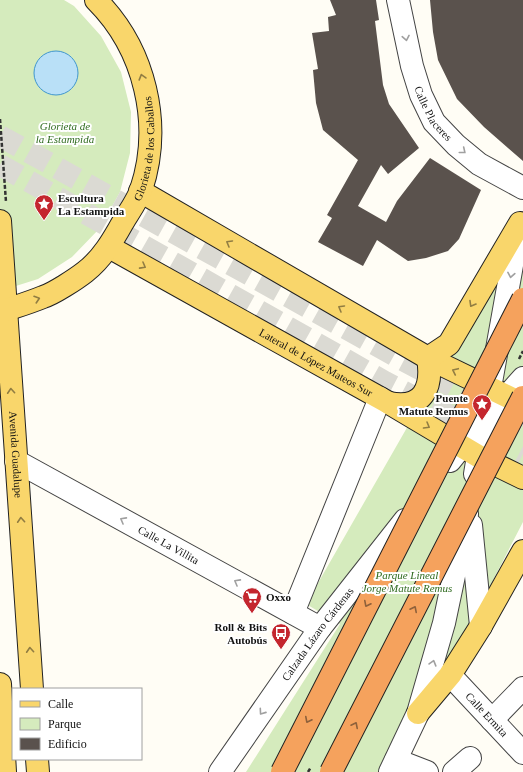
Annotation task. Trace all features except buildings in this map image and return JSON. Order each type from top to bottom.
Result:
[{"type":"highway","name":"Calzada Lázaro Cárdenas","points":[[282,772],[523,299]]},
{"type":"highway","name":"Calzada Lázaro Cárdenas","points":[[331,772],[511,396]]},
{"type":"main road","name":"Glorieta de los Caballos","points":[[3,310],[45,297],[85,272],[109,247],[140,192],[148,160],[151,128],[148,96],[139,66],[125,37],[106,10],[96,0]]},
{"type":"main road","points":[[140,192],[428,358],[511,396]]},
{"type":"main road","points":[[428,358],[449,344],[522,219]]},
{"type":"main road","name":"Avenida Guadalupe","points":[[0,221],[3,310],[16,461],[32,688]]},
{"type":"main road","name":"Lateral de López Mateos Sur","points":[[109,247],[384,401],[470,451],[523,478]]},
{"type":"main road","points":[[384,401],[398,405],[407,404],[422,396],[427,389],[429,381],[428,358]]},
{"type":"main road","points":[[418,714],[450,675],[481,626],[523,551]]},
{"type":"main road","points":[[0,684],[5,772]]},
{"type":"main road","points":[[37,760],[38,772]]},
{"type":"street","name":"Calle Placeres","points":[[398,0],[412,66],[421,95],[434,122],[456,145],[479,164],[523,188]]},
{"type":"street","name":"Calzada Lázaro Cárdenas","points":[[511,396],[522,219]]},
{"type":"street","name":"Calzada Lázaro Cárdenas","points":[[223,770],[320,628],[470,451],[523,378]]},
{"type":"street","points":[[293,613],[384,401]]},
{"type":"street","name":"Calzada Lázaro Cárdenas","points":[[393,766],[418,714],[444,623],[469,504],[470,451]]},
{"type":"street","name":"Calle La Villita","points":[[16,461],[320,628]]},
{"type":"street","points":[[469,504],[481,626]]},
{"type":"street","name":"Calle Ermita","points":[[450,675],[523,753]]},
{"type":"street","points":[[492,720],[523,688]]},
{"type":"street","points":[[393,766],[427,772]]},
{"type":"green space","name":"Glorieta de la Estampida","points":[[0,0],[64,0],[74,6],[101,36],[121,72],[131,112],[130,153],[120,192],[100,228],[72,257],[38,279],[0,291]]},
{"type":"green space","name":"Parque Lineal Jorge Matute Remus","points":[[523,225],[523,522],[455,654],[382,772],[246,772],[340,624],[306,604]]},
{"type":"water","points":[[56,51],[68,55],[74,61],[78,73],[74,85],[68,91],[56,95],[44,91],[38,85],[34,73],[38,61],[44,55]]},
{"type":"tunnel","points":[[0,136],[401,359],[523,424]]},
{"type":"tunnel","points":[[0,165],[385,382],[523,454]]},
{"type":"place","name":"Escultura La Estampida","points":[[44,221]]},
{"type":"place","name":"Puente Matute Remus","points":[[482,421]]},
{"type":"place","name":"Oxxo","points":[[252,614]]},
{"type":"place","name":"Roll & Bits Autobús","points":[[281,650]]}]
